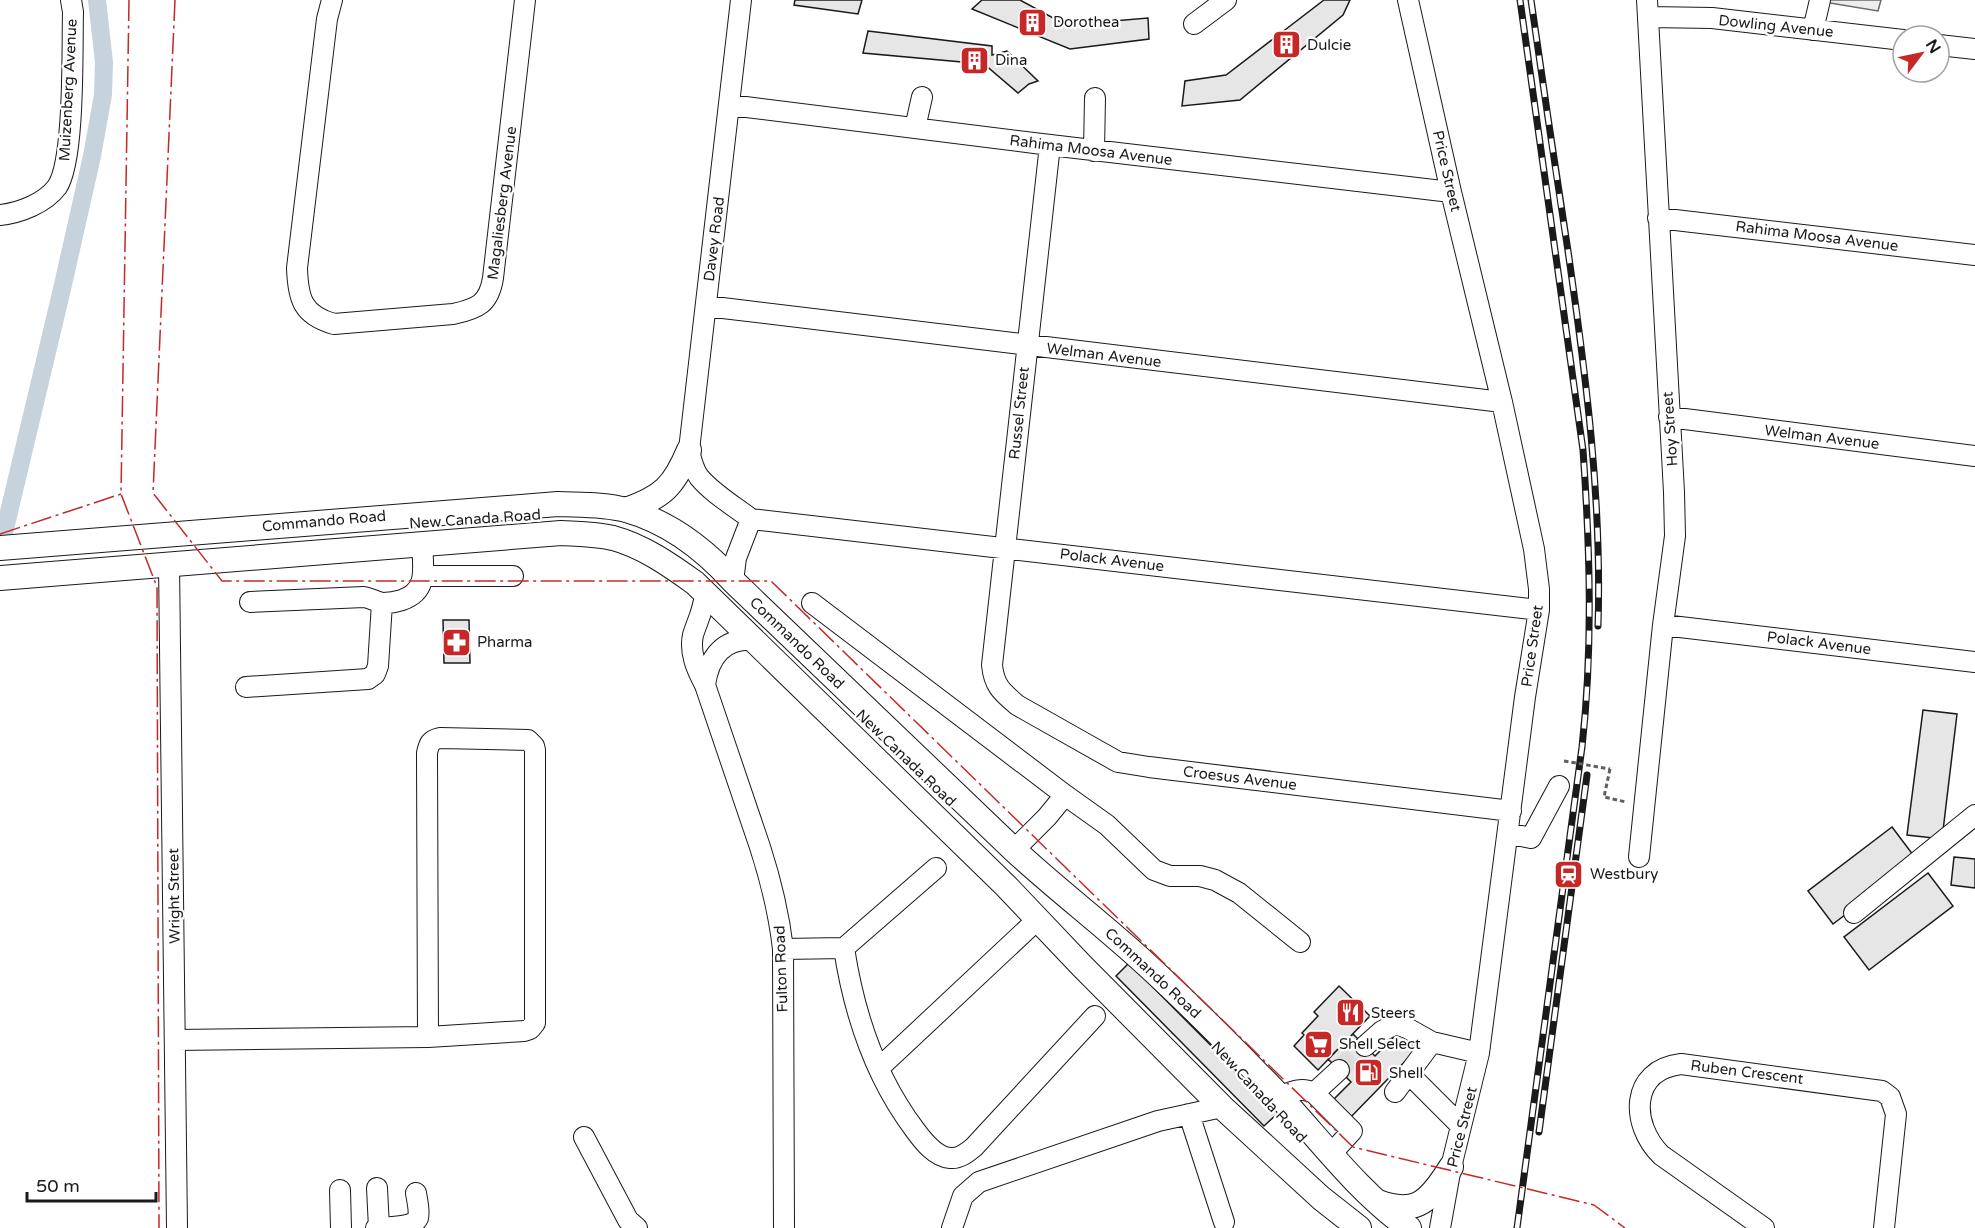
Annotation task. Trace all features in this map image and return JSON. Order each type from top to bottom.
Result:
[{"type":"main road","points":[[627,510],[649,502],[669,485],[679,472],[689,450]]},
{"type":"main road","name":"Commando Road","points":[[0,548],[558,504],[627,510],[653,520],[688,539],[716,562],[733,581],[1014,850],[1147,966],[1281,1096],[1376,1202],[1408,1228]]},
{"type":"main road","name":"Commando Road","points":[[0,578],[561,533],[614,538],[646,552],[672,566],[695,583],[1006,886],[1222,1107],[1321,1198],[1359,1228]]},
{"type":"main road","points":[[1376,1202],[1393,1208],[1406,1209],[1414,1206],[1422,1202],[1440,1185],[1451,1167]]},
{"type":"street","name":"Muizenberg Avenue","points":[[0,215],[20,211],[46,197],[57,186],[64,169],[69,134],[73,12],[71,0]]},
{"type":"street","points":[[319,0],[329,9]]},
{"type":"street","name":"Magaliesberg Avenue","points":[[329,9],[297,268],[299,293],[303,304],[320,320],[334,324],[453,314],[479,306],[487,299],[491,290],[525,0]]},
{"type":"street","name":"Davey Road","points":[[741,0],[689,450],[693,466],[699,477],[751,519]]},
{"type":"street","points":[[1194,24],[1226,0]]},
{"type":"street","name":"Price Street","points":[[1408,0],[1451,192],[1502,402],[1537,566],[1539,610],[1525,697],[1479,1053],[1451,1167],[1440,1228]]},
{"type":"street","points":[[1813,30],[1820,0]]},
{"type":"street","name":"Dowling Avenue","points":[[1648,8],[1712,18],[1891,39]]},
{"type":"street","name":"Hoy Street","points":[[1639,857],[1663,625],[1675,536],[1648,8]]},
{"type":"street","points":[[1951,46],[1975,49]]},
{"type":"street","points":[[915,128],[922,97]]},
{"type":"street","points":[[1094,151],[1095,98]]},
{"type":"street","name":"Rahima Moosa Avenue","points":[[730,105],[1094,151],[1451,192]]},
{"type":"street","name":"Russel Street","points":[[993,680],[992,665],[1004,548],[1050,145]]},
{"type":"street","name":"Rahima Moosa Avenue","points":[[1658,218],[1975,255]]},
{"type":"street","name":"Welman Avenue","points":[[706,306],[1502,402]]},
{"type":"street","name":"Welman Avenue","points":[[1669,417],[1975,456]]},
{"type":"street","name":"New Canada Road","points":[[0,558],[558,513],[599,514],[628,520],[657,532],[719,579],[1057,903],[1140,971],[1285,1116],[1316,1154],[1389,1228]]},
{"type":"street","points":[[733,581],[736,558],[751,519]]},
{"type":"street","name":"Polack Avenue","points":[[751,519],[1539,610]]},
{"type":"street","name":"New Canada Road","points":[[0,570],[566,523],[603,527],[653,544],[683,563],[719,594],[1038,907],[1280,1149],[1372,1228]]},
{"type":"street","points":[[250,602],[364,597],[382,603],[397,602],[411,597],[420,588],[424,576],[422,544]]},
{"type":"street","name":"Wright Street","points":[[169,564],[177,1228]]},
{"type":"street","points":[[424,576],[513,576]]},
{"type":"street","name":"Fulton Road","points":[[705,594],[702,614],[693,637],[694,662],[705,685],[768,873],[780,921],[783,949],[784,1228]]},
{"type":"street","points":[[246,687],[368,679],[375,674],[378,666],[382,603]]},
{"type":"street","points":[[812,603],[1107,825],[1154,870],[1170,876],[1200,876],[1215,880],[1239,893],[1300,942]]},
{"type":"street","name":"Polack Avenue","points":[[1663,625],[1975,662]]},
{"type":"street","points":[[705,685],[711,662],[717,653],[735,642],[754,640]]},
{"type":"street","name":"Croesus Avenue","points":[[993,680],[1017,705],[1118,762],[1511,811]]},
{"type":"street","points":[[176,1040],[428,1037],[530,1029],[535,1023],[535,750],[528,740],[440,738],[433,739],[429,744],[428,1037]]},
{"type":"street","points":[[1508,833],[1531,838],[1559,786]]},
{"type":"street","points":[[1014,850],[1065,795]]},
{"type":"street","points":[[1854,913],[1975,815]]},
{"type":"street","points":[[783,949],[844,948],[936,868]]},
{"type":"street","points":[[879,1068],[1037,920]]},
{"type":"street","points":[[844,948],[855,1003],[868,1045],[901,1112],[921,1138],[940,1156],[952,1158],[963,1155],[974,1147],[1095,1016]]},
{"type":"street","points":[[1365,1046],[1382,1031],[1396,1024],[1432,1042],[1479,1053]]},
{"type":"street","points":[[1395,1092],[1432,1042]]},
{"type":"street","name":"Ruben Crescent","points":[[1764,1228],[1653,1147],[1641,1124],[1642,1094],[1648,1077],[1669,1065],[1681,1064],[1882,1091],[1890,1097],[1896,1114],[1884,1228]]},
{"type":"street","points":[[1314,1093],[1339,1070]]},
{"type":"street","points":[[1409,1074],[1461,1126]]},
{"type":"street","points":[[1281,1096],[1297,1089],[1306,1089],[1314,1093],[1352,1131],[1331,1154]]},
{"type":"street","points":[[951,1228],[963,1196],[979,1182],[1158,1121],[1222,1107]]},
{"type":"street","points":[[1189,1114],[1224,1222]]},
{"type":"street","points":[[584,1137],[628,1220],[637,1228]]},
{"type":"street","points":[[377,1188],[377,1228],[411,1226],[417,1222],[419,1216],[417,1193]]},
{"type":"street","points":[[340,1190],[341,1228]]},
{"type":"path","points":[[1564,761],[1610,769],[1604,797],[1644,805]]},
{"type":"shaded area","points":[[1812,0],[1881,0],[1878,11]]},
{"type":"building","points":[[795,0],[862,0],[858,14],[794,5]]},
{"type":"building","name":"Dorothea","points":[[982,0],[1020,0],[1066,25],[1148,18],[1149,39],[1070,49],[972,9]]},
{"type":"building","name":"Dulcie","points":[[1324,0],[1350,0],[1343,15],[1240,100],[1182,106],[1185,81],[1226,75]]},
{"type":"building","name":"Dina","points":[[868,31],[992,46],[992,55],[1007,51],[1038,81],[1029,84],[1018,93],[984,64],[863,53]]},
{"type":"building","name":"Pharma","points":[[443,620],[469,620],[470,663],[444,663]]},
{"type":"building","points":[[1923,710],[1957,714],[1942,839],[1907,835]]},
{"type":"building","points":[[1892,827],[1917,860],[1833,924],[1808,891]]},
{"type":"building","points":[[1954,857],[1975,859],[1975,888],[1951,885]]},
{"type":"building","points":[[1928,873],[1953,906],[1869,970],[1844,937]]},
{"type":"building","points":[[1129,963],[1278,1113],[1264,1126],[1116,976]]},
{"type":"building","points":[[1339,986],[1370,1016],[1318,1070],[1294,1046],[1304,1035],[1302,1033],[1318,1016],[1314,1012]]},
{"type":"building","points":[[1399,1032],[1417,1049],[1348,1120],[1331,1102],[1351,1082],[1328,1059],[1353,1034],[1375,1056]]},
{"type":"waterway","points":[[4,533],[62,289],[92,156],[103,95],[104,62],[97,0]]},
{"type":"tunnel","points":[[1339,1070],[1365,1046]]},
{"type":"railway","points":[[1517,1228],[1582,747],[1589,636],[1583,450],[1520,0]]},
{"type":"railway","points":[[1531,0],[1586,391],[1598,532],[1598,626]]},
{"type":"railway","points":[[1539,1132],[1587,775]]},
{"type":"power","points":[[129,0],[121,494],[157,587],[159,1228]]},
{"type":"power","points":[[175,0],[153,493],[222,581],[771,581],[1353,1147],[1594,1205],[1625,1228]]},
{"type":"power","points":[[0,534],[121,494]]},
{"type":"place","name":"Dorothea","points":[[1032,22]]},
{"type":"place","name":"Dulcie","points":[[1286,45]]},
{"type":"place","name":"Dina","points":[[974,60]]},
{"type":"place","name":"Pharma","points":[[456,642]]},
{"type":"place","name":"Westbury","points":[[1569,874]]},
{"type":"place","name":"Steers","points":[[1350,1013]]},
{"type":"place","name":"Shell Select","points":[[1318,1044]]},
{"type":"place","name":"Shell","points":[[1368,1073]]}]
